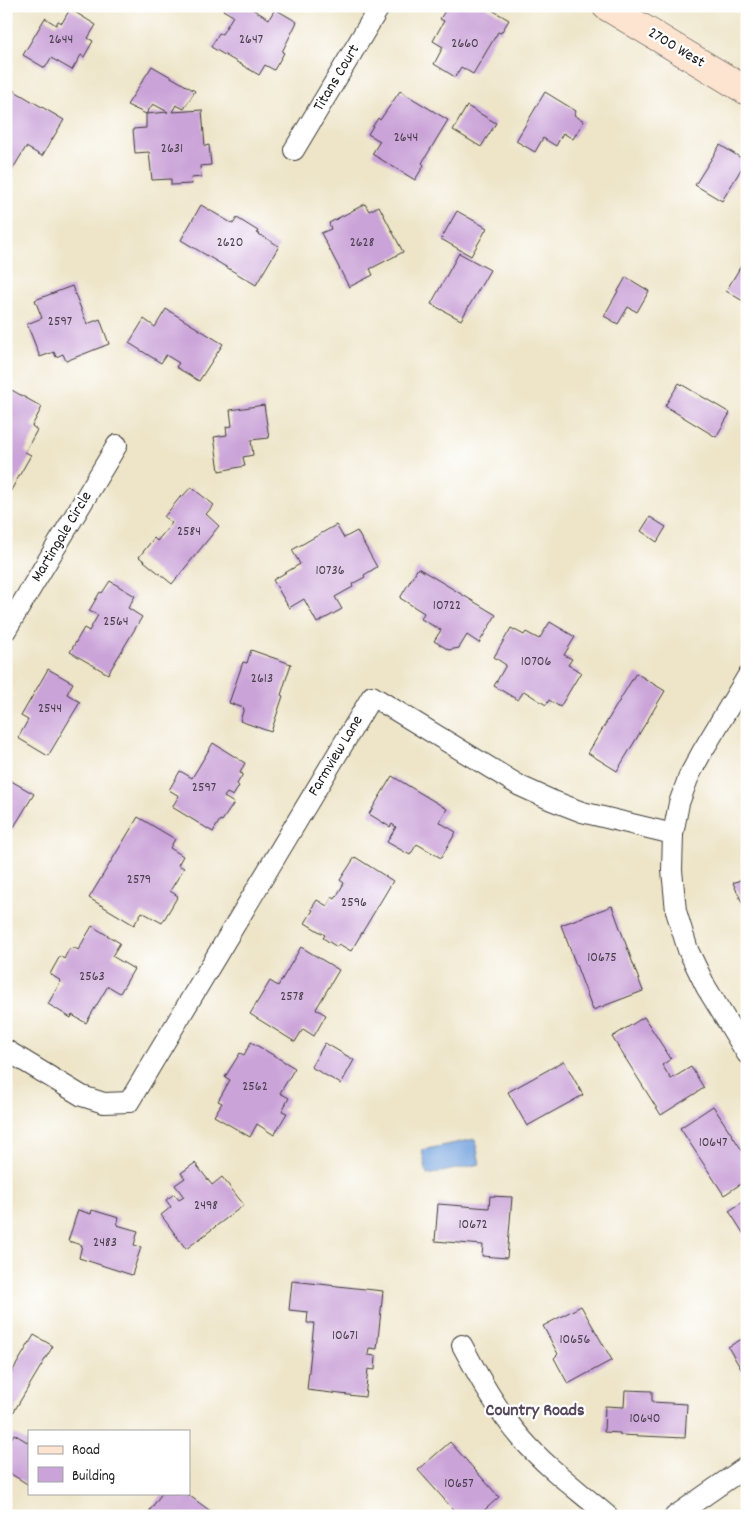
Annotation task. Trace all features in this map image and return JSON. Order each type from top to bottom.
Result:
[{"type":"main road","name":"2700 West","points":[[606,6],[747,91]]},
{"type":"street","name":"Titans Court","points":[[294,150],[380,6]]},
{"type":"street","name":"Martingale Circle","points":[[6,630],[117,445]]},
{"type":"street","points":[[745,1048],[706,987],[688,950],[676,911],[672,870],[673,834],[679,803],[689,776],[747,677]]},
{"type":"street","name":"Farmview Lane","points":[[6,1050],[82,1096],[104,1103],[128,1102],[372,696],[520,786],[582,812],[673,834]]},
{"type":"street","points":[[462,1345],[484,1388],[522,1440],[608,1516]]},
{"type":"street","points":[[675,1516],[747,1466]]},
{"type":"water","points":[[475,1139],[480,1164],[427,1175],[422,1150]]},
{"type":"building","points":[[225,6],[247,6],[269,19],[275,9],[297,22],[282,52],[284,53],[274,70],[265,65],[259,75],[211,47],[219,33],[222,34],[233,16],[223,10]]},
{"type":"building","points":[[448,6],[485,6],[509,20],[501,33],[498,32],[473,74],[461,67],[455,77],[434,64],[443,47],[433,41],[444,21],[440,19]]},
{"type":"building","points":[[70,9],[96,25],[88,38],[93,41],[84,57],[81,55],[72,70],[51,58],[45,68],[23,55],[45,18],[56,25],[58,21],[62,23]]},
{"type":"building","points":[[152,66],[195,91],[184,109],[176,105],[172,112],[202,110],[205,146],[209,145],[211,165],[200,166],[201,177],[191,178],[192,184],[171,185],[171,179],[152,180],[149,152],[135,153],[133,129],[146,128],[146,114],[127,105]],"holes":[[[153,104],[168,112],[146,114]]]},
{"type":"building","points":[[6,86],[64,120],[42,156],[26,147],[9,175],[6,174]]},
{"type":"building","points":[[400,91],[448,120],[422,163],[424,165],[415,180],[372,154],[380,141],[368,134],[378,118],[380,120]]},
{"type":"building","points":[[545,92],[576,111],[574,115],[584,121],[573,139],[563,133],[556,146],[543,138],[535,152],[516,141]]},
{"type":"building","points":[[467,106],[496,123],[481,147],[453,130]]},
{"type":"building","points":[[720,145],[746,161],[722,201],[695,185]]},
{"type":"building","points":[[365,204],[369,211],[379,206],[403,252],[370,269],[373,275],[349,287],[321,233],[331,229],[329,223]]},
{"type":"building","points":[[201,205],[233,224],[237,218],[279,246],[256,285],[181,240]]},
{"type":"building","points":[[457,211],[487,228],[471,256],[441,239]]},
{"type":"building","points":[[459,253],[490,270],[461,320],[431,304]]},
{"type":"building","points":[[747,256],[747,299],[745,298],[743,301],[726,291]]},
{"type":"building","points":[[626,277],[649,291],[637,312],[628,307],[618,324],[604,316]]},
{"type":"building","points":[[72,286],[87,324],[100,319],[109,344],[66,361],[63,354],[56,357],[54,352],[40,357],[27,324],[42,318],[35,300]]},
{"type":"building","points":[[166,309],[223,344],[199,381],[176,367],[179,363],[166,355],[161,363],[129,343],[144,319],[155,327]]},
{"type":"building","points":[[679,383],[730,413],[716,437],[665,406]]},
{"type":"building","points":[[8,388],[42,407],[32,426],[37,430],[25,452],[31,455],[10,492],[6,489],[6,391]]},
{"type":"building","points":[[264,405],[269,438],[251,440],[253,455],[243,457],[245,466],[219,471],[214,437],[227,435],[226,427],[232,426],[230,410]]},
{"type":"building","points":[[191,487],[214,505],[206,514],[219,526],[172,584],[139,557],[154,538],[157,541],[172,523],[164,517]]},
{"type":"building","points":[[650,517],[666,527],[657,542],[641,531]]},
{"type":"building","points":[[336,525],[344,538],[357,531],[377,567],[364,575],[365,577],[352,584],[353,587],[335,597],[342,609],[317,623],[304,599],[289,608],[273,580],[300,564],[292,550]]},
{"type":"building","points":[[418,568],[496,615],[479,643],[467,635],[459,648],[449,650],[434,641],[441,630],[421,619],[424,613],[400,598]]},
{"type":"building","points":[[110,581],[135,596],[128,608],[142,617],[108,674],[70,652],[84,628],[89,631],[98,615],[89,611],[100,592],[102,593]]},
{"type":"building","points":[[550,622],[575,637],[564,655],[572,659],[568,665],[581,672],[560,707],[549,700],[546,705],[524,691],[518,700],[494,686],[506,665],[494,657],[511,628],[524,635],[526,632],[539,639]]},
{"type":"building","points":[[251,650],[291,664],[271,732],[240,721],[244,708],[229,703],[243,662],[247,663]]},
{"type":"building","points":[[48,669],[73,683],[67,694],[80,702],[48,756],[18,738],[28,720],[21,716]]},
{"type":"building","points":[[636,673],[665,691],[617,771],[588,753]]},
{"type":"building","points":[[213,743],[245,763],[240,773],[243,774],[237,784],[239,786],[233,796],[227,793],[224,797],[234,803],[213,832],[172,807],[179,796],[169,790],[180,771],[192,778]]},
{"type":"building","points":[[392,776],[447,809],[439,822],[456,832],[441,858],[417,844],[410,855],[387,842],[396,827],[392,824],[390,827],[369,814]]},
{"type":"building","points":[[6,778],[34,794],[6,840]]},
{"type":"building","points":[[138,817],[175,839],[170,848],[183,856],[178,865],[184,868],[170,891],[178,896],[162,923],[142,912],[134,925],[89,898]]},
{"type":"building","points":[[355,857],[393,881],[351,951],[339,944],[337,947],[323,938],[325,935],[305,923],[317,900],[327,906],[332,897],[335,899],[344,883],[340,880]]},
{"type":"building","points":[[747,877],[747,913],[733,883]]},
{"type":"building","points":[[612,906],[643,991],[593,1010],[561,925]]},
{"type":"building","points":[[92,926],[120,943],[112,956],[134,969],[120,993],[108,986],[86,1023],[72,1015],[71,1018],[48,1004],[61,981],[50,974],[60,956],[64,959],[69,949],[75,948],[78,950]]},
{"type":"building","points":[[301,947],[339,970],[316,1009],[326,1015],[314,1036],[303,1029],[295,1042],[250,1014],[270,981],[278,986]]},
{"type":"building","points":[[644,1017],[671,1059],[662,1065],[671,1079],[691,1067],[704,1088],[661,1115],[612,1037]]},
{"type":"building","points":[[251,1042],[295,1068],[280,1093],[289,1098],[282,1111],[287,1113],[274,1135],[257,1124],[250,1137],[214,1116],[222,1103],[218,1101],[230,1080],[225,1077],[240,1053],[244,1055]]},
{"type":"building","points":[[325,1043],[354,1060],[341,1084],[311,1067]]},
{"type":"building","points":[[564,1061],[583,1095],[527,1126],[508,1092]]},
{"type":"building","points":[[713,1106],[747,1158],[747,1180],[724,1195],[680,1128]]},
{"type":"building","points":[[195,1163],[212,1185],[222,1177],[244,1205],[186,1249],[161,1215],[171,1207],[166,1200],[174,1194],[179,1200],[184,1197],[175,1185],[185,1178],[181,1173]]},
{"type":"building","points":[[490,1196],[512,1197],[507,1258],[482,1256],[483,1245],[435,1241],[438,1204],[489,1208]]},
{"type":"building","points":[[747,1199],[747,1239],[729,1211]]},
{"type":"building","points":[[78,1210],[91,1214],[92,1210],[119,1218],[117,1225],[138,1231],[134,1245],[141,1247],[132,1275],[79,1258],[82,1245],[68,1241]]},
{"type":"building","points":[[292,1281],[383,1291],[377,1349],[369,1348],[368,1355],[376,1356],[375,1370],[368,1369],[365,1397],[307,1390],[314,1323],[307,1323],[308,1312],[289,1310]]},
{"type":"building","points":[[581,1306],[612,1360],[568,1384],[554,1358],[558,1354],[543,1326]]},
{"type":"building","points":[[34,1335],[53,1346],[13,1413],[6,1409],[6,1382]]},
{"type":"building","points":[[747,1336],[747,1379],[728,1347]]},
{"type":"building","points":[[625,1390],[652,1391],[652,1402],[687,1404],[685,1438],[620,1435],[620,1433],[604,1432],[605,1406],[624,1407]]},
{"type":"building","points":[[14,1434],[28,1442],[28,1484],[6,1471],[6,1447]]},
{"type":"building","points":[[450,1442],[499,1497],[478,1516],[459,1516],[418,1470]]},
{"type":"building","points":[[161,1494],[187,1494],[217,1516],[146,1516]]},
{"type":"district","name":"Country Roads","points":[[535,1411]]}]
